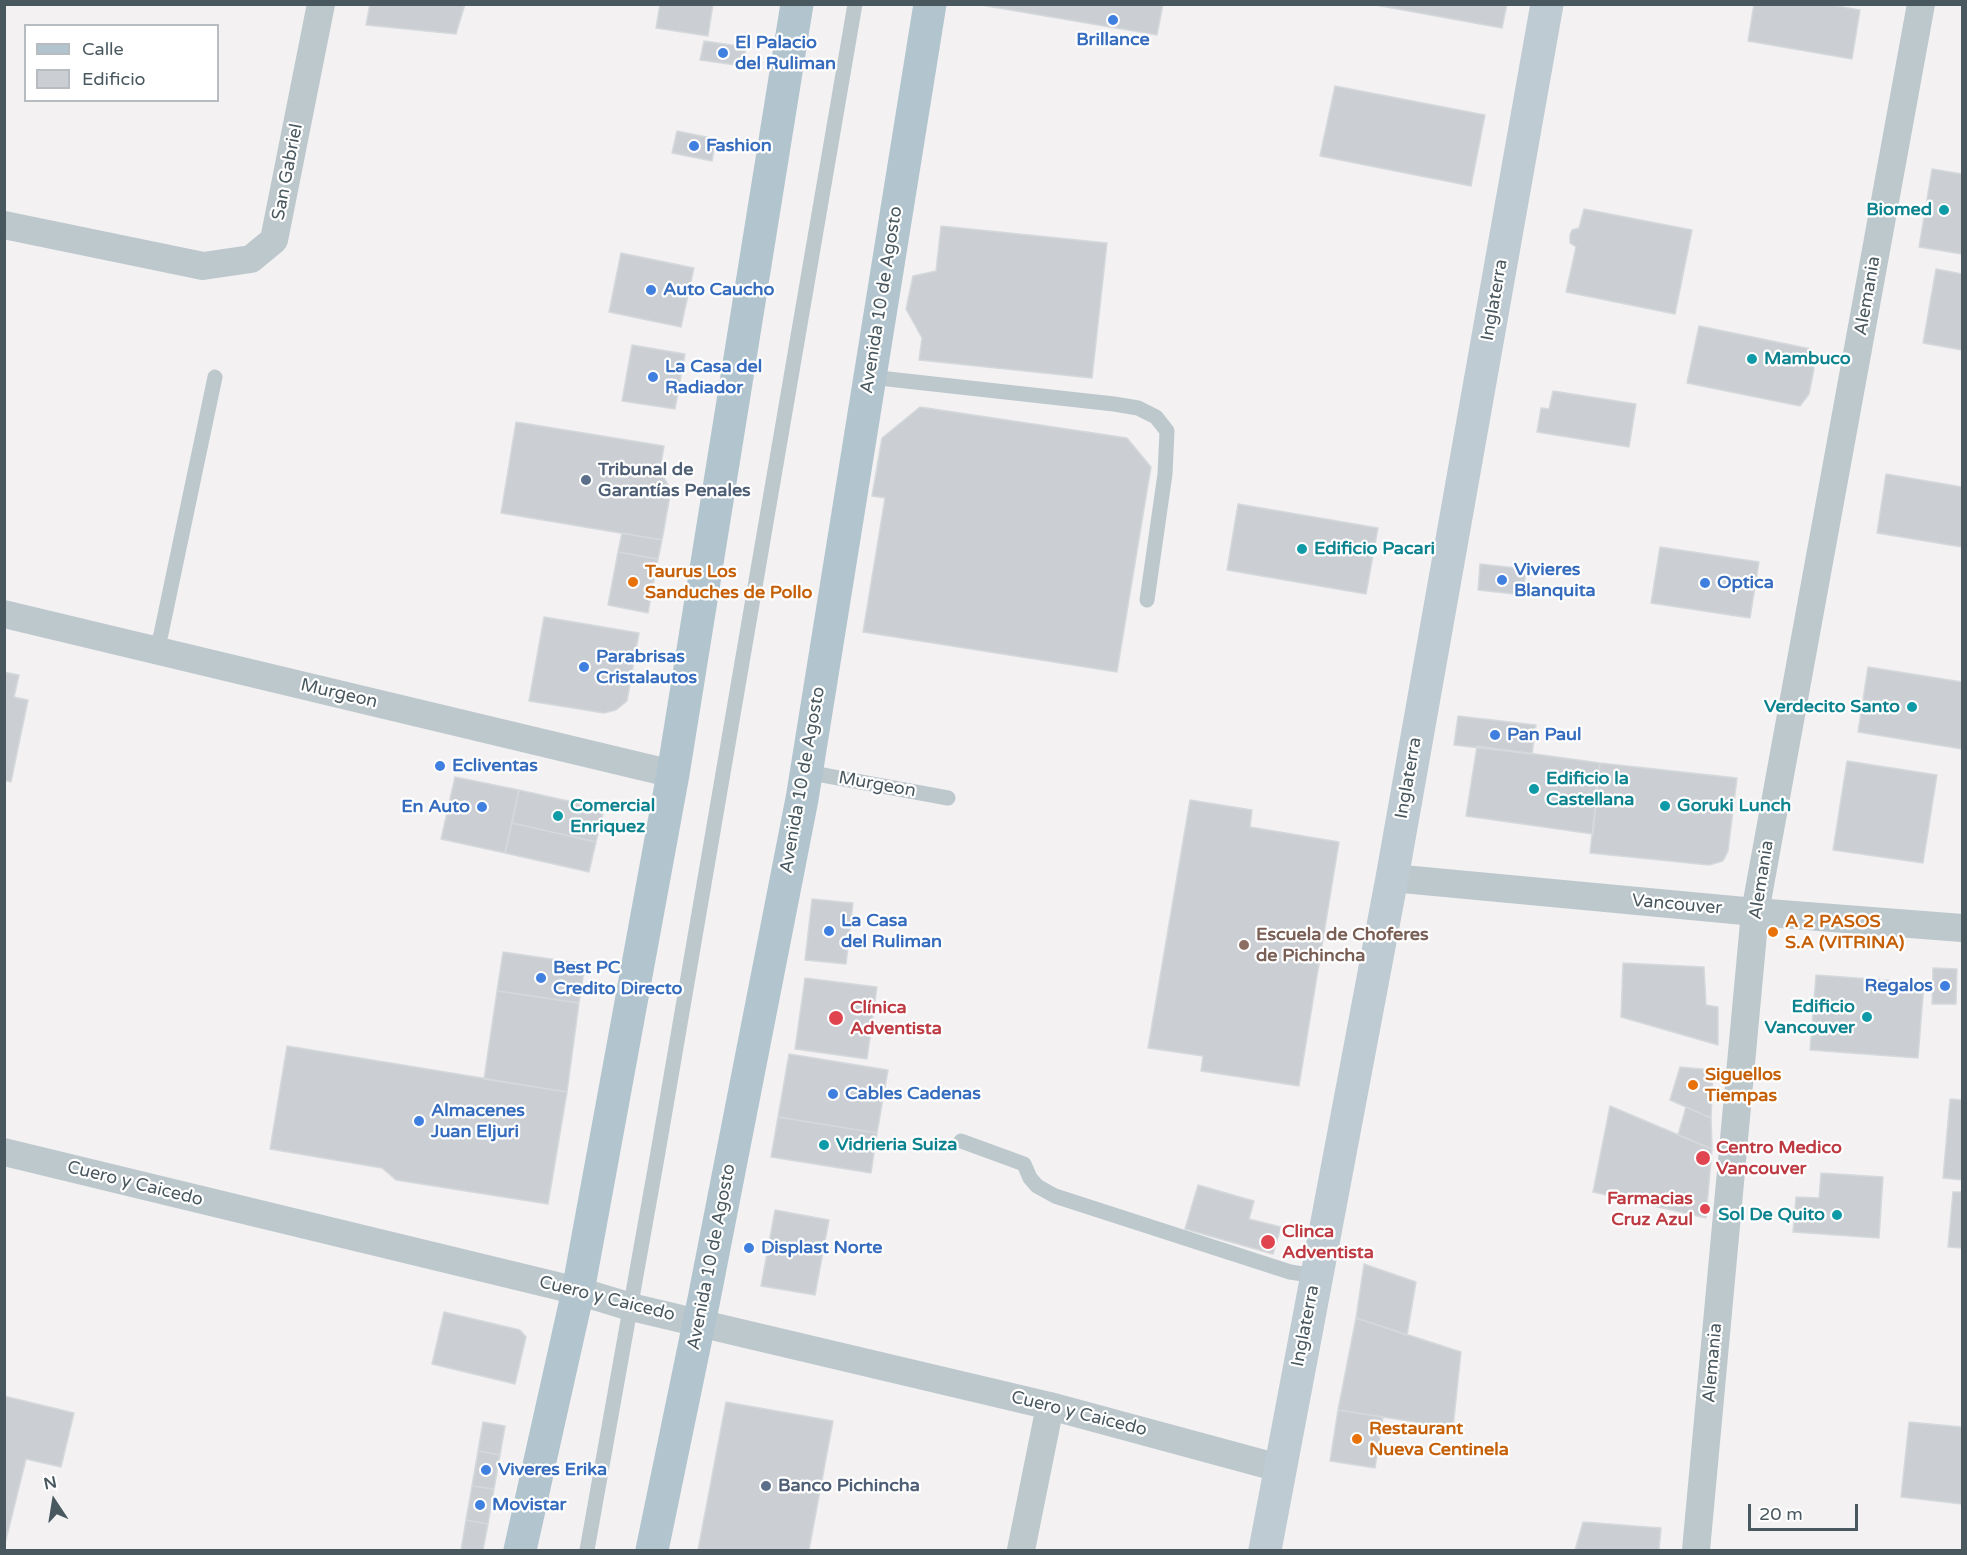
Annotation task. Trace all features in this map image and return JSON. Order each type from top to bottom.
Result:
[{"type":"main road","points":[[520,1551],[578,1290],[673,774],[797,4]]},
{"type":"main road","name":"Avenida 10 de Agosto","points":[[652,1551],[806,772],[930,4]]},
{"type":"street","name":"San Gabriel","points":[[4,225],[203,266],[251,259],[274,240],[321,4]]},
{"type":"street","name":"Inglaterra","points":[[1265,1551],[1392,878],[1547,4]]},
{"type":"street","name":"Alemania","points":[[1696,1551],[1755,912],[1921,4]]},
{"type":"street","name":"Murgeon","points":[[4,614],[673,774]]},
{"type":"street","name":"Vancouver","points":[[1392,878],[1755,912],[1962,928]]},
{"type":"street","name":"Cuero y Caicedo","points":[[4,1152],[578,1290],[631,1307],[1050,1406],[1279,1468]]},
{"type":"street","points":[[1021,1551],[1050,1406]]},
{"type":"lane","points":[[587,1551],[855,4]]},
{"type":"lane","points":[[156,650],[215,377]]},
{"type":"lane","points":[[870,377],[1114,404],[1137,408],[1156,417],[1167,431],[1165,464],[1146,600]]},
{"type":"lane","name":"Murgeon","points":[[806,772],[948,798]]},
{"type":"lane","points":[[961,1141],[1024,1164],[1030,1178],[1037,1186],[1055,1196],[1290,1272],[1316,1276]]},
{"type":"building","points":[[370,4],[465,4],[456,34],[366,25]]},
{"type":"building","points":[[660,4],[713,4],[708,36],[656,28]]},
{"type":"building","name":"Brillance","points":[[975,4],[1163,4],[1157,35]]},
{"type":"building","points":[[1370,4],[1507,4],[1502,28]]},
{"type":"building","points":[[1754,4],[1825,4],[1860,10],[1852,59],[1748,41]]},
{"type":"building","name":"El Palacio del Ruliman","points":[[704,41],[746,47],[743,66],[700,60]]},
{"type":"building","points":[[1335,86],[1485,115],[1471,186],[1320,156]]},
{"type":"building","name":"Fashion","points":[[677,131],[716,139],[712,161],[672,153]]},
{"type":"building","name":"Biomed","points":[[1932,169],[1962,174],[1962,254],[1919,247]]},
{"type":"building","points":[[1584,209],[1692,230],[1675,314],[1566,292],[1576,247],[1570,243],[1570,235],[1572,230],[1579,228]]},
{"type":"building","points":[[941,226],[1107,243],[1092,378],[919,360],[922,338],[906,309],[913,276],[936,271]]},
{"type":"building","name":"Auto Caucho","points":[[621,253],[694,268],[681,327],[609,312]]},
{"type":"building","points":[[1936,269],[1962,274],[1962,350],[1923,343]]},
{"type":"building","name":"Mambuco","points":[[1699,326],[1811,349],[1814,369],[1809,394],[1800,406],[1687,383]]},
{"type":"building","name":"La Casa del Radiador","points":[[632,345],[685,354],[675,409],[622,401]]},
{"type":"building","points":[[1553,391],[1636,404],[1629,447],[1537,432],[1541,408],[1549,409]]},
{"type":"building","points":[[920,407],[1127,438],[1151,467],[1117,672],[863,632],[885,498],[872,496],[882,438]]},
{"type":"building","name":"Tribunal de Garantías Penales","points":[[516,422],[664,446],[660,471],[671,490],[662,540],[501,513]]},
{"type":"building","points":[[1886,474],[1962,487],[1962,547],[1877,533]]},
{"type":"building","name":"Edificio Pacari","points":[[1238,504],[1378,528],[1366,594],[1227,570]]},
{"type":"building","points":[[622,533],[662,540],[658,559],[618,552]]},
{"type":"building","name":"Optica","points":[[1660,547],[1759,562],[1750,618],[1651,603]]},
{"type":"building","name":"Taurus Los Sanduches de Pollo","points":[[618,552],[658,559],[648,613],[608,605]]},
{"type":"building","name":"Vivieres Blanquita","points":[[1480,564],[1526,569],[1523,595],[1478,590]]},
{"type":"building","name":"Parabrisas Cristalautos","points":[[544,617],[639,633],[627,701],[616,710],[604,713],[529,701]]},
{"type":"building","name":"Verdecito Santo","points":[[1868,667],[1962,682],[1962,749],[1858,732]]},
{"type":"building","points":[[4,672],[19,675],[14,697],[28,700],[11,782],[4,780]]},
{"type":"building","name":"Pan Paul","points":[[1458,716],[1536,725],[1532,754],[1454,745]]},
{"type":"building","name":"Edificio la Castellana","points":[[1477,746],[1600,763],[1593,834],[1466,816]]},
{"type":"building","points":[[1847,761],[1937,775],[1923,863],[1833,850]]},
{"type":"building","name":"Goruki Lunch","points":[[1600,763],[1737,778],[1728,851],[1723,861],[1709,865],[1590,853]]},
{"type":"building","name":"En Auto","points":[[455,777],[519,790],[505,853],[441,839]]},
{"type":"building","name":"Comercial Enriquez","points":[[519,790],[604,809],[596,842],[512,823]]},
{"type":"building","name":"Escuela de Choferes de Pichincha","points":[[1190,800],[1252,810],[1250,827],[1339,842],[1299,1086],[1201,1071],[1203,1056],[1148,1048]]},
{"type":"building","points":[[512,823],[596,842],[589,872],[505,853]]},
{"type":"building","name":"La Casa del Ruliman","points":[[812,899],[853,903],[846,964],[805,960]]},
{"type":"building","name":"Best PC Credito Directo","points":[[503,952],[585,964],[579,1003],[497,991]]},
{"type":"building","points":[[1623,963],[1704,967],[1706,1005],[1718,1007],[1718,1045],[1621,1017]]},
{"type":"building","name":"Regalos","points":[[1933,968],[1957,969],[1956,1004],[1932,1004]]},
{"type":"building","name":"Edificio Vancouver","points":[[1816,975],[1924,983],[1918,1058],[1810,1050]]},
{"type":"building","name":"Clínica Adventista","points":[[805,978],[877,987],[867,1059],[795,1049]]},
{"type":"building","points":[[497,991],[579,1003],[567,1092],[484,1079]]},
{"type":"building","name":"Almacenes Juan Eljuri","points":[[287,1046],[567,1092],[548,1204],[396,1180],[382,1168],[270,1149]]},
{"type":"building","name":"Cables Cadenas","points":[[789,1054],[888,1070],[877,1133],[778,1117]]},
{"type":"building","name":"Siguellos Tiempas","points":[[1680,1067],[1713,1070],[1711,1118],[1670,1100]]},
{"type":"building","points":[[1950,1099],[1962,1100],[1962,1180],[1943,1178]]},
{"type":"building","points":[[1610,1106],[1712,1149],[1706,1218],[1593,1192]]},
{"type":"building","points":[[1686,1107],[1711,1118],[1712,1149],[1678,1135]]},
{"type":"building","name":"Vidrieria Suiza","points":[[778,1117],[877,1133],[871,1173],[771,1157]]},
{"type":"building","name":"Sol De Quito","points":[[1821,1173],[1883,1177],[1879,1238],[1793,1232],[1796,1197],[1819,1198]]},
{"type":"building","points":[[1198,1185],[1254,1201],[1249,1219],[1281,1227],[1273,1254],[1185,1229]]},
{"type":"building","points":[[1953,1192],[1962,1192],[1962,1248],[1948,1247]]},
{"type":"building","points":[[775,1210],[829,1220],[815,1295],[761,1286]]},
{"type":"building","points":[[1364,1264],[1416,1282],[1407,1335],[1356,1318]]},
{"type":"building","points":[[444,1312],[520,1330],[526,1337],[515,1384],[432,1364]]},
{"type":"building","points":[[1356,1318],[1461,1352],[1453,1428],[1338,1410]]},
{"type":"building","points":[[4,1396],[74,1413],[61,1467],[26,1459],[4,1548]]},
{"type":"building","name":"Banco Pichincha","points":[[726,1402],[833,1421],[809,1550],[698,1550]]},
{"type":"building","name":"Restaurant Nueva Centinela","points":[[1338,1410],[1383,1417],[1375,1468],[1330,1461]]},
{"type":"building","points":[[483,1422],[505,1426],[500,1455],[478,1451]]},
{"type":"building","points":[[1909,1422],[1962,1427],[1962,1504],[1901,1497]]},
{"type":"building","name":"Viveres Erika","points":[[478,1451],[500,1455],[494,1489],[472,1486]]},
{"type":"building","name":"Movistar","points":[[472,1486],[494,1489],[488,1524],[466,1520]]},
{"type":"building","points":[[466,1520],[488,1524],[483,1550],[461,1550]]},
{"type":"building","points":[[1583,1522],[1661,1528],[1659,1550],[1575,1550]]},
{"type":"place","name":"Brillance","points":[[1113,20]]},
{"type":"place","name":"El Palacio del Ruliman","points":[[723,53]]},
{"type":"place","name":"Fashion","points":[[694,146]]},
{"type":"place","name":"Biomed","points":[[1944,210]]},
{"type":"place","name":"Auto Caucho","points":[[651,290]]},
{"type":"place","name":"Mambuco","points":[[1752,359]]},
{"type":"place","name":"La Casa del Radiador","points":[[653,377]]},
{"type":"place","name":"Tribunal de Garantías Penales","points":[[586,480]]},
{"type":"place","name":"Edificio Pacari","points":[[1302,549]]},
{"type":"place","name":"Vivieres Blanquita","points":[[1502,580]]},
{"type":"place","name":"Taurus Los Sanduches de Pollo","points":[[633,582]]},
{"type":"place","name":"Optica","points":[[1705,583]]},
{"type":"place","name":"Parabrisas Cristalautos","points":[[584,667]]},
{"type":"place","name":"Verdecito Santo","points":[[1912,707]]},
{"type":"place","name":"Pan Paul","points":[[1495,735]]},
{"type":"place","name":"Ecliventas","points":[[440,766]]},
{"type":"place","name":"Edificio la Castellana","points":[[1534,789]]},
{"type":"place","name":"Goruki Lunch","points":[[1665,806]]},
{"type":"place","name":"En Auto","points":[[482,807]]},
{"type":"place","name":"Comercial Enriquez","points":[[558,816]]},
{"type":"place","name":"La Casa del Ruliman","points":[[829,931]]},
{"type":"place","name":"A 2 PASOS S.A (VITRINA)","points":[[1773,932]]},
{"type":"place","name":"Escuela de Choferes de Pichincha","points":[[1244,945]]},
{"type":"place","name":"Best PC Credito Directo","points":[[541,978]]},
{"type":"place","name":"Regalos","points":[[1945,986]]},
{"type":"place","name":"Edificio Vancouver","points":[[1867,1017]]},
{"type":"place","name":"Clínica Adventista","points":[[836,1018]]},
{"type":"place","name":"Siguellos Tiempas","points":[[1693,1085]]},
{"type":"place","name":"Cables Cadenas","points":[[833,1094]]},
{"type":"place","name":"Almacenes Juan Eljuri","points":[[419,1121]]},
{"type":"place","name":"Vidrieria Suiza","points":[[824,1145]]},
{"type":"place","name":"Centro Medico Vancouver","points":[[1703,1158]]},
{"type":"place","name":"Farmacias Cruz Azul","points":[[1705,1209]]},
{"type":"place","name":"Sol De Quito","points":[[1837,1215]]},
{"type":"place","name":"Clinca Adventista","points":[[1268,1242]]},
{"type":"place","name":"Displast Norte","points":[[749,1248]]},
{"type":"place","name":"Restaurant Nueva Centinela","points":[[1357,1439]]},
{"type":"place","name":"Viveres Erika","points":[[486,1470]]},
{"type":"place","name":"Banco Pichincha","points":[[766,1486]]},
{"type":"place","name":"Movistar","points":[[480,1505]]}]
